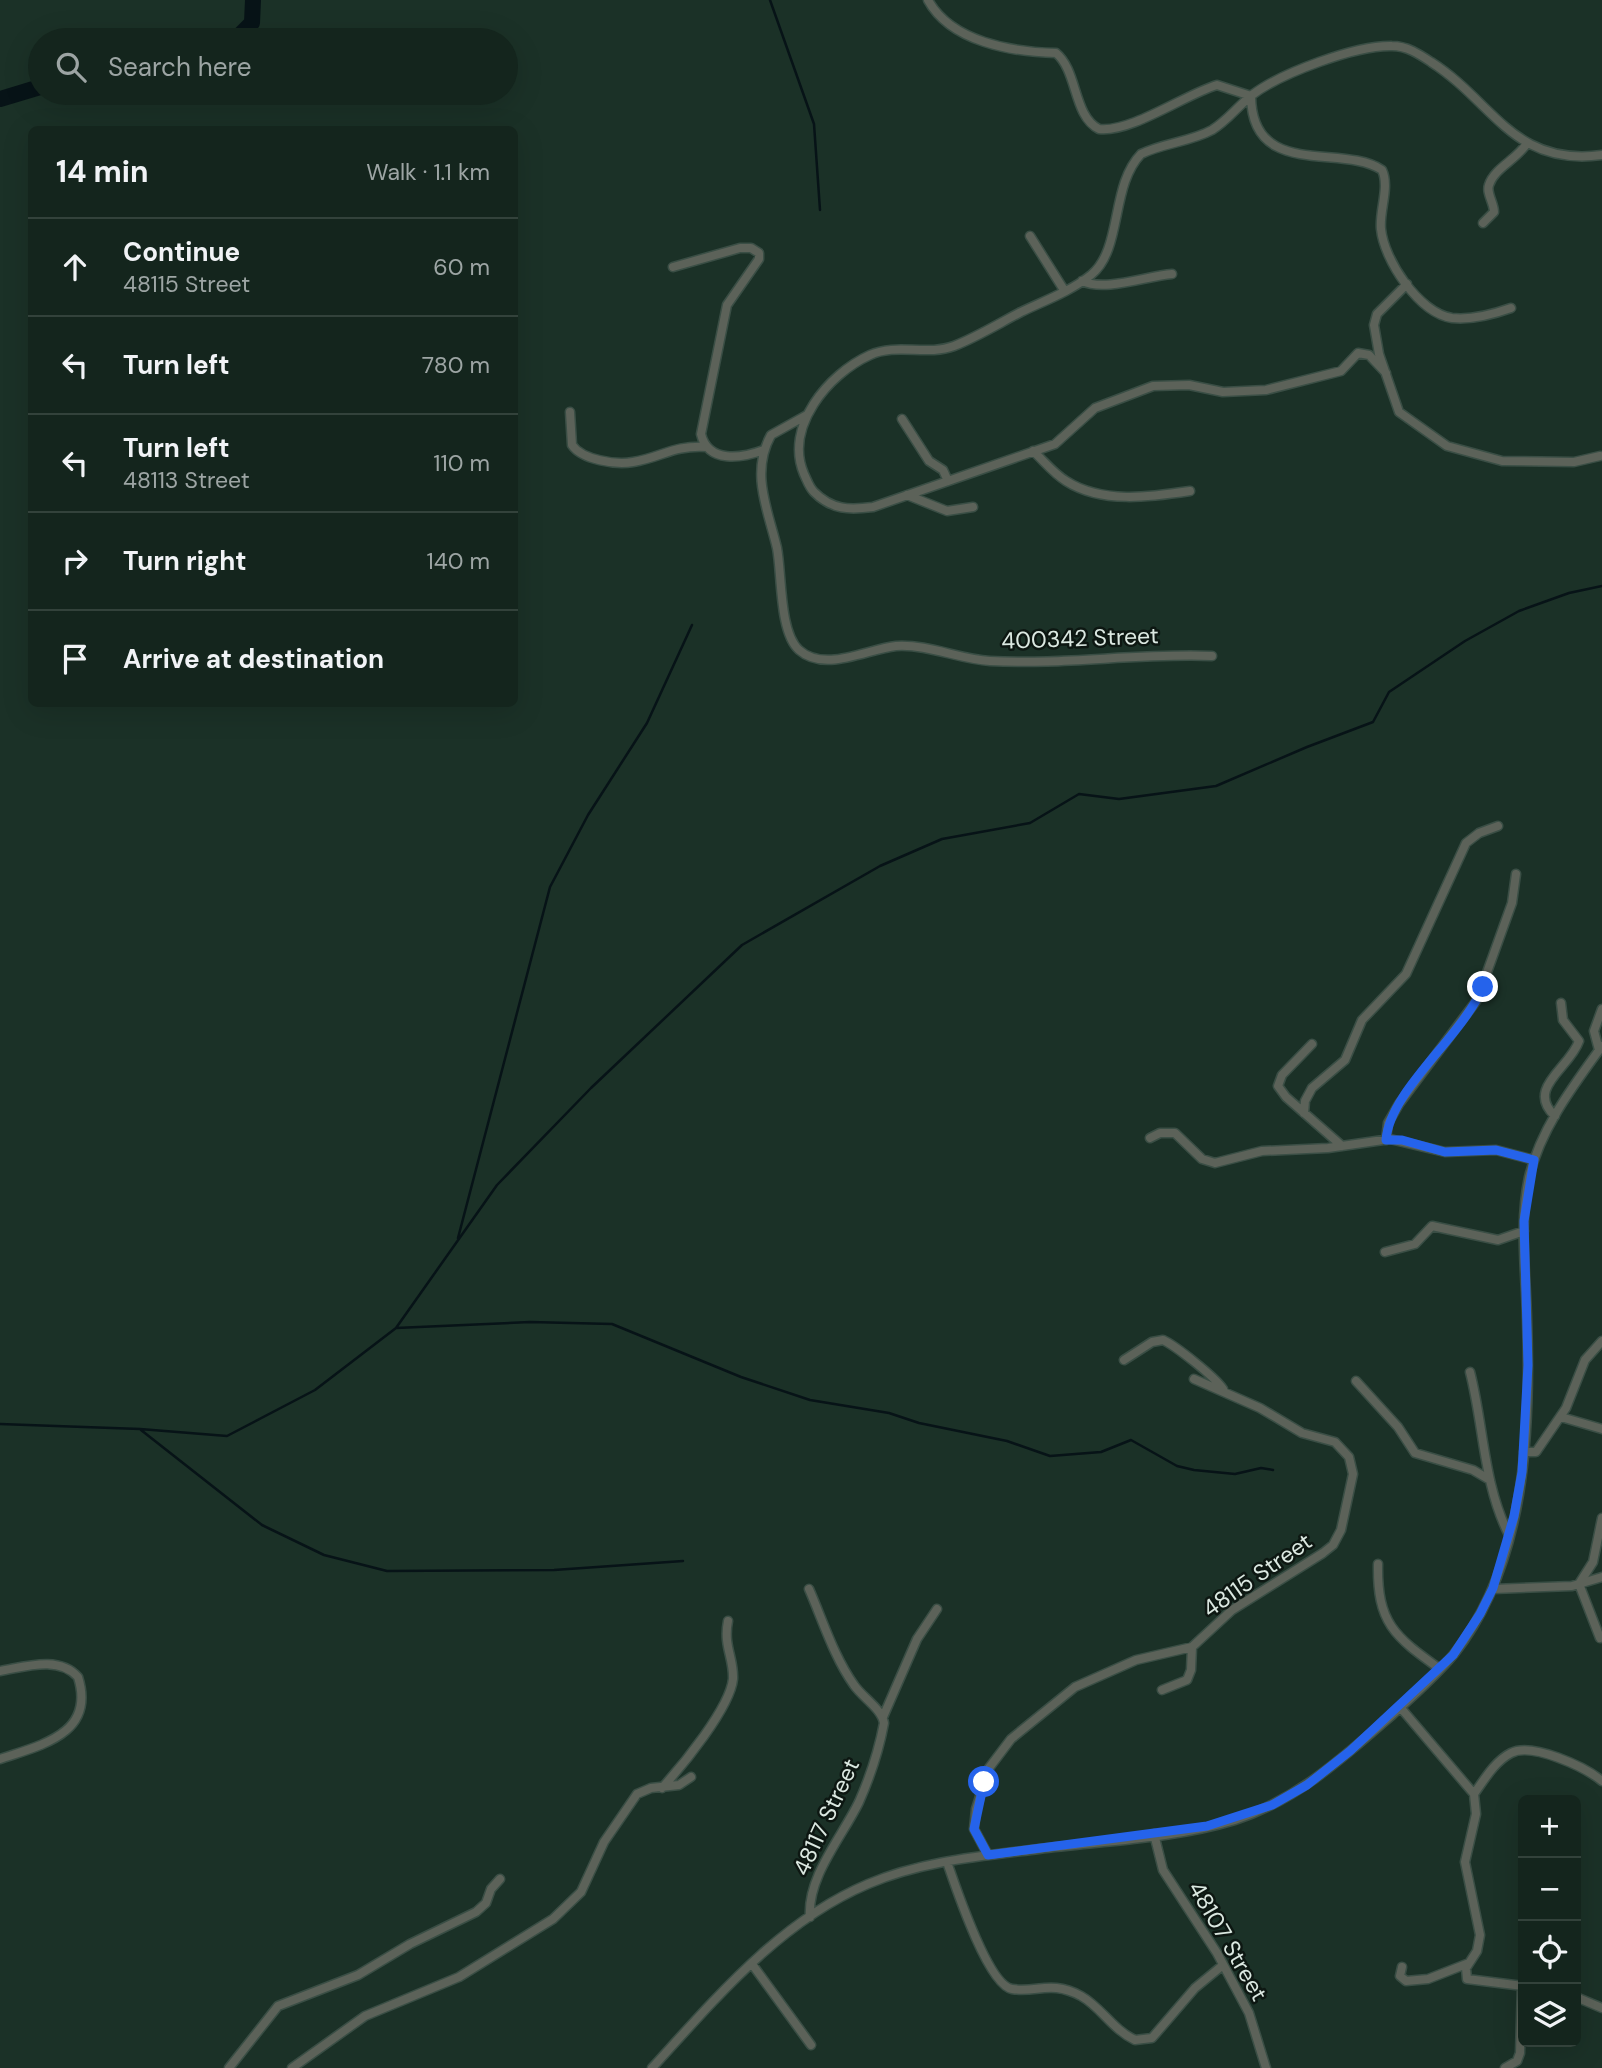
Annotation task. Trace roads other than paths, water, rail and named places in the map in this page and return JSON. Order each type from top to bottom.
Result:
[{"type":"street","points":[[928,0],[937,16],[964,33],[1025,51],[1056,53],[1068,69],[1090,121],[1099,130],[1117,127],[1169,108],[1217,85],[1251,96]]},
{"type":"street","points":[[1387,373],[1369,355],[1358,353],[1341,371],[1266,390],[1223,392],[1181,384],[1153,386],[1095,408],[1055,444],[873,507],[853,509],[829,506],[811,490],[799,461],[799,437],[807,415],[834,380],[871,355],[950,347],[1082,281],[1103,261],[1118,203],[1134,161],[1151,149],[1210,131],[1251,96],[1297,70],[1372,47],[1396,46],[1421,55],[1454,78],[1510,133],[1527,143],[1574,155],[1602,155]]},
{"type":"street","points":[[1251,96],[1252,111],[1261,131],[1278,146],[1299,155],[1370,165],[1381,170],[1385,181],[1380,218],[1383,244],[1407,284],[1432,308],[1450,318],[1511,309]]},
{"type":"street","points":[[1483,223],[1494,212],[1488,189],[1491,181],[1517,158],[1527,143]]},
{"type":"street","points":[[1031,236],[1064,290]]},
{"type":"street","points":[[673,267],[740,248],[751,248],[760,256],[734,292],[725,311],[721,345],[701,423],[703,441],[707,447]]},
{"type":"street","points":[[1082,281],[1105,286],[1172,274]]},
{"type":"street","points":[[1407,284],[1374,320],[1374,339],[1399,412],[1447,446],[1510,462],[1574,462],[1600,456]]},
{"type":"street","points":[[570,412],[572,445],[585,455],[629,463],[677,448],[707,447],[728,457],[764,450],[771,435],[779,428],[807,415]]},
{"type":"street","points":[[902,419],[929,461],[943,470],[948,481]]},
{"type":"street","name":"400342 Street","points":[[764,450],[761,467],[763,499],[776,547],[786,620],[791,640],[804,653],[825,660],[911,646],[987,661],[1065,661],[1148,654],[1212,656]]},
{"type":"street","points":[[1034,451],[1064,480],[1105,494],[1143,497],[1190,491]]},
{"type":"street","points":[[907,495],[947,511],[973,507]]},
{"type":"street","points":[[1304,1113],[1305,1101],[1312,1088],[1345,1060],[1362,1020],[1406,974],[1466,843],[1479,833],[1498,826]]},
{"type":"street","points":[[1386,1140],[1388,1123],[1399,1104],[1477,1000],[1512,903],[1517,874]]},
{"type":"street","points":[[1555,1116],[1545,1107],[1544,1095],[1579,1041],[1563,1020],[1561,1003]]},
{"type":"street","points":[[652,2068],[752,1964],[810,1917],[873,1882],[947,1862],[1154,1835],[1233,1820],[1272,1805],[1329,1768],[1440,1670],[1467,1635],[1493,1588],[1509,1535],[1524,1452],[1528,1365],[1525,1203],[1534,1160],[1555,1116],[1601,1048],[1594,1031],[1602,1009]]},
{"type":"street","points":[[1312,1044],[1282,1075],[1278,1086],[1342,1146]]},
{"type":"street","points":[[1150,1138],[1160,1133],[1175,1133],[1202,1159],[1214,1163],[1262,1151],[1386,1140],[1402,1140],[1445,1152],[1496,1150],[1534,1160]]},
{"type":"street","points":[[1385,1252],[1415,1244],[1432,1226],[1498,1240],[1524,1231]]},
{"type":"street","points":[[1124,1360],[1152,1342],[1163,1340],[1192,1363],[1209,1371],[1225,1392]]},
{"type":"street","points":[[1524,1452],[1536,1452],[1561,1417],[1585,1360],[1602,1341]]},
{"type":"street","points":[[1470,1372],[1490,1480],[1509,1535]]},
{"type":"street","name":"48115 Street","points":[[988,1855],[976,1836],[976,1809],[989,1768],[1011,1739],[1075,1687],[1136,1660],[1192,1647],[1232,1610],[1333,1545],[1341,1530],[1353,1474],[1349,1457],[1335,1443],[1302,1433],[1260,1408],[1194,1379]]},
{"type":"street","points":[[1356,1381],[1398,1427],[1416,1452],[1473,1470],[1490,1480]]},
{"type":"street","points":[[1561,1417],[1602,1429]]},
{"type":"street","points":[[1579,1584],[1592,1562],[1602,1518]]},
{"type":"street","points":[[1378,1564],[1379,1601],[1387,1624],[1411,1648],[1440,1670]]},
{"type":"street","points":[[1493,1588],[1534,1589],[1579,1584],[1602,1577]]},
{"type":"street","points":[[1579,1584],[1600,1638]]},
{"type":"street","points":[[809,1589],[844,1670],[858,1691],[883,1717]]},
{"type":"street","name":"48117 Street","points":[[810,1917],[809,1904],[814,1887],[870,1773],[883,1732],[883,1717],[916,1639],[937,1609]]},
{"type":"street","points":[[663,1788],[691,1752],[729,1694],[733,1675],[725,1642],[728,1621]]},
{"type":"street","points":[[1162,1690],[1187,1680],[1191,1670],[1192,1647]]},
{"type":"street","points":[[0,1671],[41,1665],[68,1668],[78,1677],[81,1697],[78,1714],[68,1731],[0,1759]]},
{"type":"street","points":[[1400,1707],[1474,1794],[1476,1814],[1465,1862],[1480,1935],[1477,1951],[1465,1974],[1473,1981],[1518,1986]]},
{"type":"street","points":[[1474,1794],[1495,1766],[1517,1751],[1555,1756],[1602,1781]]},
{"type":"street","points":[[292,2068],[365,2016],[459,1977],[554,1919],[581,1892],[604,1842],[632,1800],[642,1791],[679,1784],[691,1777]]},
{"type":"street","name":"48107 Street","points":[[1154,1835],[1163,1870],[1223,1965],[1249,2013],[1266,2068]]},
{"type":"street","points":[[947,1862],[977,1941],[1003,1985],[1015,1989],[1053,1987],[1079,1995],[1129,2038],[1147,2041],[1195,1989],[1223,1965]]},
{"type":"street","points":[[229,2068],[278,2006],[358,1975],[410,1944],[477,1912],[486,1903],[491,1889],[500,1879]]},
{"type":"street","points":[[1402,1967],[1400,1976],[1406,1981],[1429,1979],[1469,1963]]},
{"type":"street","points":[[752,1964],[811,2045]]},
{"type":"street","points":[[1581,1999],[1602,2008]]},
{"type":"street","points":[[1505,2068],[1517,2061],[1520,2047]]},
{"type":"waterway","points":[[247,28],[252,23],[253,0]]},
{"type":"waterway","points":[[770,0],[814,124],[820,210]]},
{"type":"waterway","points":[[0,99],[28,91]]},
{"type":"waterway","points":[[0,1424],[140,1429],[227,1436],[315,1390],[396,1328],[497,1185],[591,1088],[742,945],[880,866],[942,839],[1030,823],[1079,794],[1119,799],[1216,786],[1373,722],[1389,692],[1465,641],[1519,611],[1569,593],[1602,586]]},
{"type":"waterway","points":[[458,1238],[550,887],[588,815],[647,723],[692,625]]},
{"type":"waterway","points":[[396,1328],[530,1322],[612,1324],[741,1377],[810,1400],[889,1413],[919,1423],[1007,1441],[1050,1456],[1101,1452],[1131,1440],[1177,1466],[1194,1470],[1235,1474],[1261,1468],[1273,1470]]},
{"type":"waterway","points":[[141,1430],[262,1525],[324,1555],[387,1571],[554,1570],[683,1561]]}]
